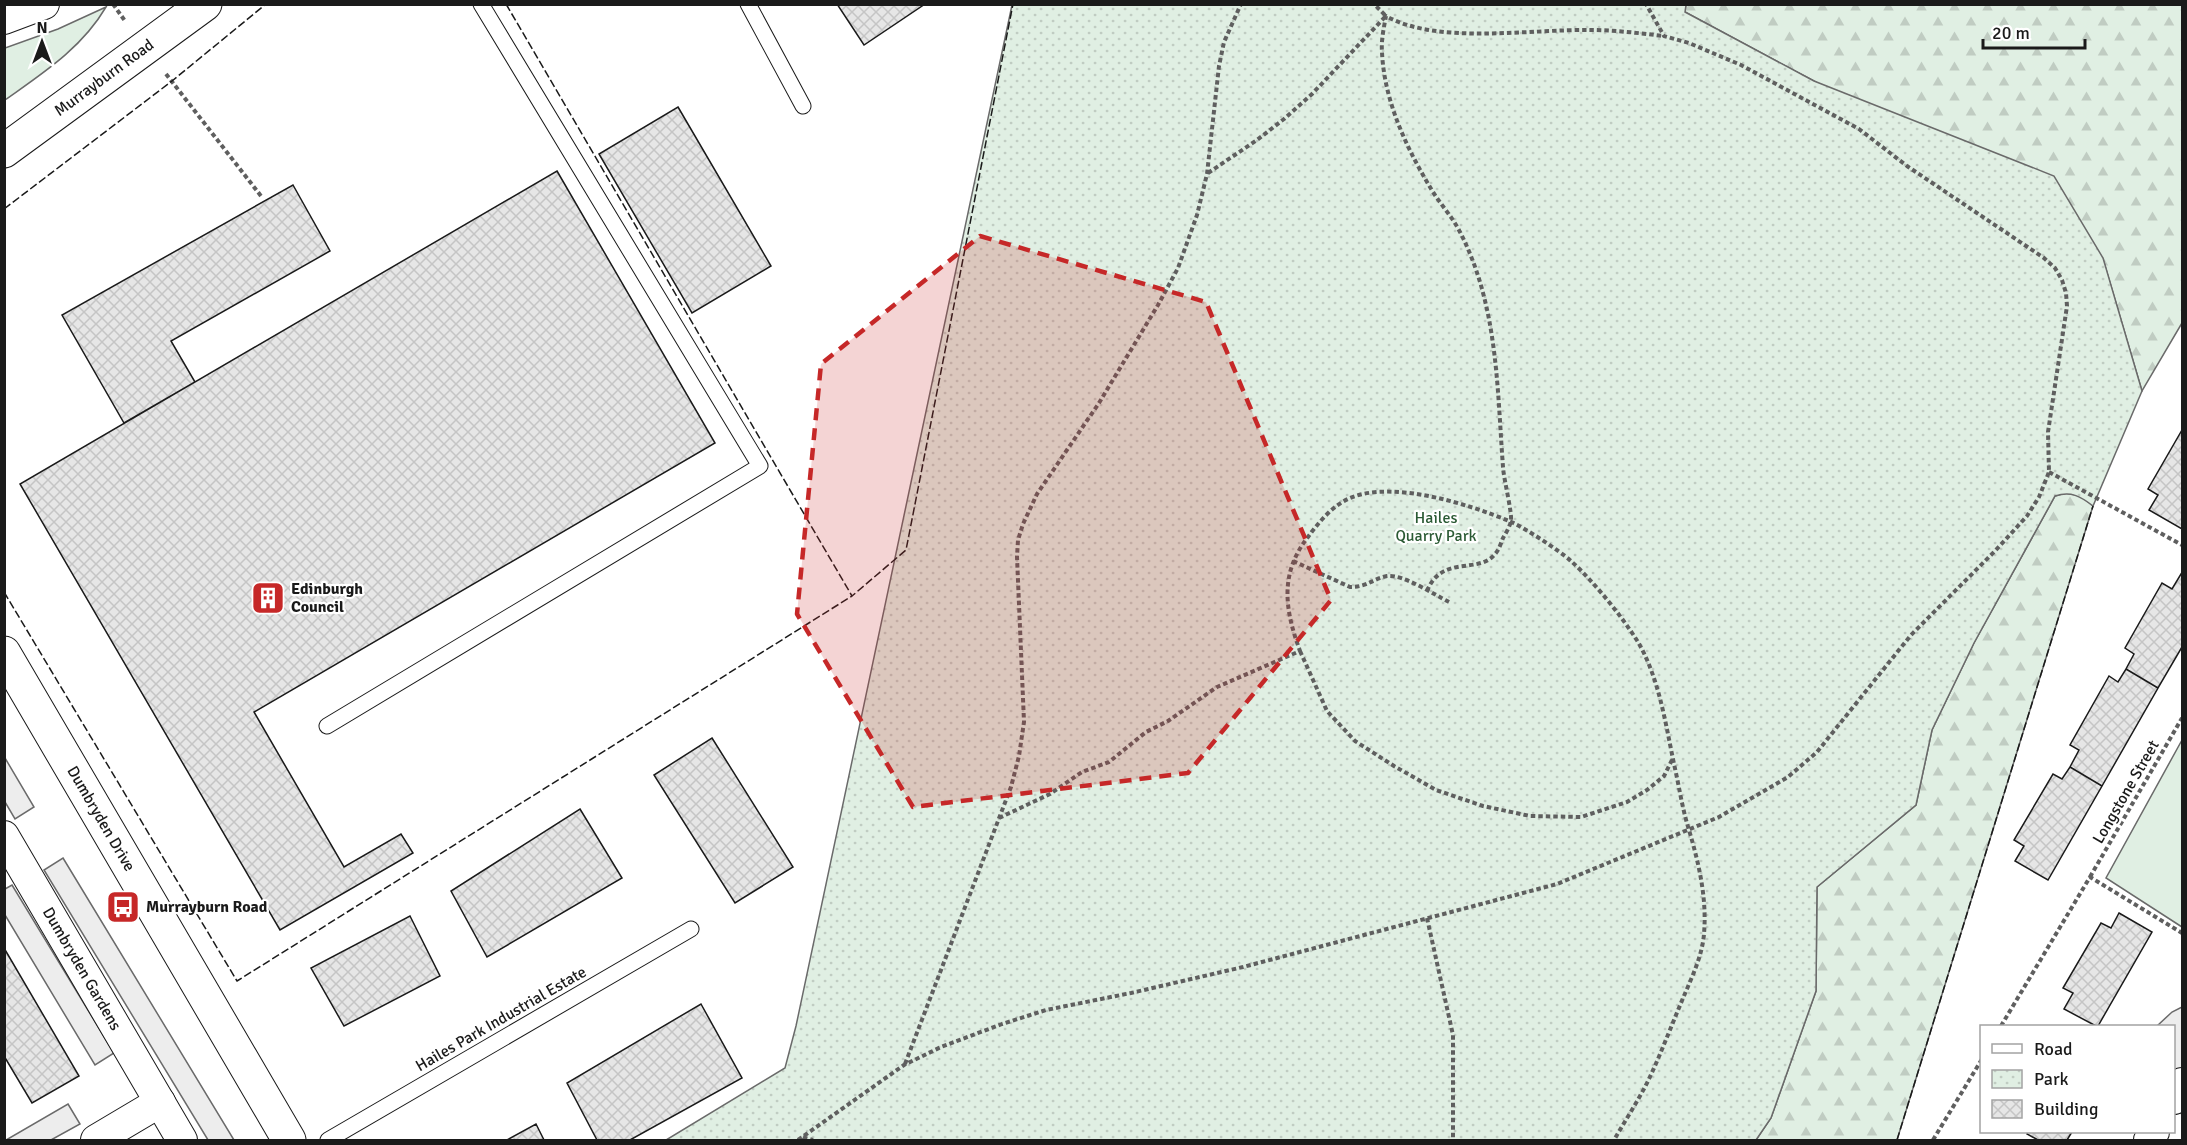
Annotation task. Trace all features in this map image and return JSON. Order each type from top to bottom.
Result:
[{"type":"street","points":[[4,19],[44,4]]},
{"type":"street","name":"Murrayburn Road","points":[[4,151],[147,49],[205,4]]},
{"type":"street","name":"Dumbryden Drive","points":[[4,652],[289,1140]]},
{"type":"street","name":"Dumbryden Gardens","points":[[4,836],[182,1140]]},
{"type":"street","points":[[2175,1097],[2182,1083]]},
{"type":"street","points":[[96,1140],[160,1102]]},
{"type":"lane","points":[[327,726],[760,466],[482,4]]},
{"type":"lane","points":[[748,4],[803,106]]},
{"type":"lane","name":"Hailes Park Industrial Estate","points":[[328,1140],[691,929]]},
{"type":"path","points":[[113,4],[261,196]]},
{"type":"path","points":[[904,1065],[1016,770],[1024,722],[1017,572],[1018,540],[1023,524],[1037,494],[1099,403],[1169,286],[1197,215],[1207,174],[1221,54],[1228,29],[1241,4]]},
{"type":"path","points":[[798,1140],[904,1065],[941,1047],[1026,1016],[1244,967],[1557,884],[1719,816],[1788,777],[1817,752],[1911,635],[1995,551],[2027,516],[2039,497],[2049,472],[2048,432],[2067,306],[2066,293],[2055,268],[2027,245],[1907,166],[1859,129],[1741,65],[1689,43],[1664,36],[1589,30],[1491,33],[1430,31],[1409,27],[1386,16],[1374,4]]},
{"type":"path","points":[[1646,4],[1664,36]]},
{"type":"path","points":[[1207,174],[1257,141],[1284,119],[1312,94],[1386,16]]},
{"type":"path","points":[[1386,16],[1381,51],[1389,94],[1406,145],[1431,189],[1460,232],[1477,272],[1491,322],[1498,372],[1505,483],[1511,522],[1495,554],[1478,563],[1445,571],[1432,581],[1427,591]]},
{"type":"path","points":[[2049,472],[2182,545]]},
{"type":"path","points":[[1614,1140],[1648,1082],[1699,960],[1702,947],[1704,899],[1700,869],[1689,830],[1661,699],[1638,643],[1606,600],[1570,560],[1511,522],[1451,502],[1405,493],[1377,493],[1351,498],[1330,510],[1301,546],[1289,572],[1286,594],[1293,631],[1300,651],[1327,711],[1355,741],[1436,790],[1484,806],[1530,816],[1581,816],[1627,802],[1647,790],[1664,776],[1673,758]]},
{"type":"path","points":[[1293,561],[1350,587],[1360,587],[1389,576],[1402,578],[1449,602]]},
{"type":"path","points":[[999,818],[1050,794],[1082,772],[1109,762],[1146,732],[1168,721],[1216,687],[1300,651]]},
{"type":"path","name":"Longstone Street","points":[[2002,1025],[2182,718]]},
{"type":"path","points":[[2090,877],[2182,933]]},
{"type":"path","points":[[1427,918],[1453,1035],[1452,1140]]},
{"type":"path","points":[[1933,1140],[1980,1062]]},
{"type":"path","points":[[803,1137],[813,1140]]},
{"type":"highlighted area","points":[[980,236],[1206,302],[1331,600],[1188,773],[913,807],[797,614],[821,364]]},
{"type":"green space","points":[[1686,4],[2182,5],[2182,323],[2142,391],[2103,259],[1814,81],[1685,12]]},
{"type":"green space","name":"Hailes Quarry Park","points":[[1012,5],[1686,5],[1685,12],[1814,81],[2054,176],[2103,258],[2142,391],[2093,506],[2075,495],[2055,496],[1974,643],[1932,730],[1916,805],[1817,887],[1816,991],[1771,1118],[1756,1140],[666,1140],[785,1068],[796,1026]]},
{"type":"green space","points":[[106,7],[85,35],[61,59],[5,100],[5,48],[58,29]]},
{"type":"green space","points":[[2066,493],[2081,496],[2093,506],[1897,1140],[1756,1140],[1771,1118],[1816,991],[1817,887],[1916,805],[1932,730],[1974,643],[2055,496]]},
{"type":"green space","points":[[2182,740],[2182,927],[2106,878]]},
{"type":"shaded area","points":[[5,758],[34,807],[15,819],[5,802]]},
{"type":"shaded area","points":[[63,858],[234,1140],[208,1140],[44,870]]},
{"type":"shaded area","points":[[12,885],[114,1053],[95,1065],[5,915],[5,889]]},
{"type":"shaded area","points":[[2182,1007],[2182,1114],[2175,1110],[2175,1025],[2158,1025],[2172,1012]]},
{"type":"shaded area","points":[[68,1104],[80,1124],[51,1140],[6,1140]]},
{"type":"building","points":[[837,4],[925,4],[864,45]]},
{"type":"building","points":[[678,107],[771,266],[692,313],[599,154]]},
{"type":"building","name":"Edinburgh Council","points":[[557,171],[715,443],[254,712],[344,867],[401,834],[413,853],[280,930],[20,484]]},
{"type":"building","points":[[293,185],[330,251],[171,341],[195,382],[124,423],[62,315]]},
{"type":"building","points":[[2182,430],[2182,529],[2149,510],[2158,495],[2148,489]]},
{"type":"building","points":[[2181,574],[2182,647],[2158,688],[2126,669],[2134,654],[2125,648],[2162,583],[2172,589]]},
{"type":"building","points":[[2126,669],[2158,688],[2102,786],[2070,767],[2079,750],[2070,745],[2109,676],[2118,682]]},
{"type":"building","points":[[712,738],[793,867],[735,903],[654,775]]},
{"type":"building","points":[[2070,767],[2102,786],[2048,880],[2015,861],[2024,846],[2014,840],[2053,774],[2062,779]]},
{"type":"building","points":[[580,809],[622,878],[487,957],[451,891]]},
{"type":"building","points":[[2119,913],[2152,932],[2099,1025],[2094,1025],[2064,1009],[2073,993],[2063,988],[2101,923],[2111,928]]},
{"type":"building","points":[[410,916],[440,976],[344,1026],[311,968]]},
{"type":"building","points":[[4,948],[79,1076],[32,1103],[4,1056]]},
{"type":"building","points":[[701,1004],[742,1078],[630,1140],[597,1140],[567,1083]]},
{"type":"building","points":[[536,1124],[544,1140],[507,1140]]},
{"type":"building","points":[[2071,1133],[2067,1140],[2038,1140],[2027,1134]]},
{"type":"fence","points":[[4,209],[172,81],[266,4]]},
{"type":"fence","points":[[506,4],[852,596],[906,550],[1013,4]]},
{"type":"fence","points":[[1897,1140],[2093,506]]},
{"type":"fence","points":[[4,592],[237,981],[852,596]]},
{"type":"place","name":"Edinburgh Council","points":[[268,598]]},
{"type":"place","name":"Murrayburn Road","points":[[123,907]]}]
